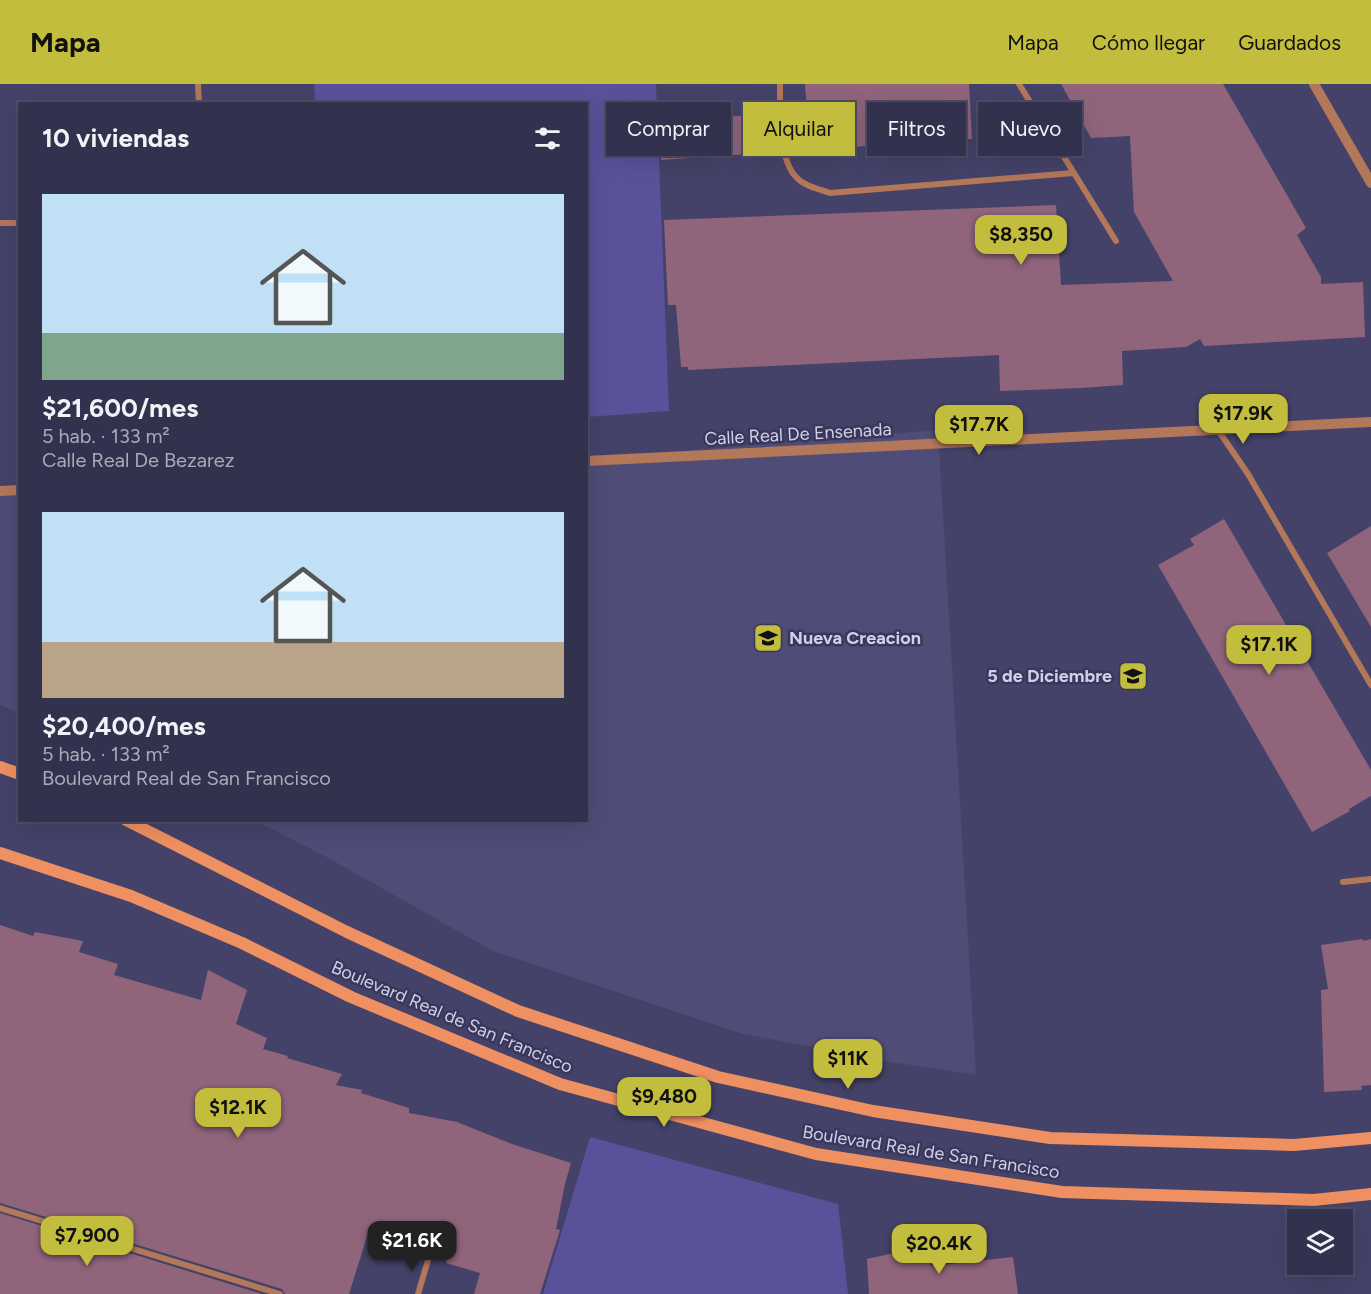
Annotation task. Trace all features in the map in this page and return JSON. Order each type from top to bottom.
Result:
[{"type":"main road","points":[[0,767],[18,773]]},
{"type":"main road","name":"Boulevard Real de San Francisco","points":[[130,822],[347,932],[518,1011],[718,1077],[873,1111],[1050,1138],[1294,1145],[1371,1138]]},
{"type":"main road","name":"Boulevard Real de San Francisco","points":[[0,853],[131,896],[242,943],[351,997],[560,1084],[816,1154],[1062,1192],[1314,1200],[1371,1194]]},
{"type":"street","points":[[198,84],[199,102]]},
{"type":"street","points":[[780,84],[780,121],[786,157],[796,177],[814,188],[830,193],[1073,173]]},
{"type":"street","points":[[1019,84],[1116,241]]},
{"type":"street","points":[[1314,84],[1371,183]]},
{"type":"street","points":[[0,223],[18,223]]},
{"type":"street","name":"Calle Real De Ensenada","points":[[588,461],[1371,422]]},
{"type":"street","points":[[1218,429],[1248,474],[1371,685]]},
{"type":"street","points":[[0,491],[18,490]]},
{"type":"street","points":[[1343,882],[1371,879]]},
{"type":"street","points":[[0,1208],[280,1294]]},
{"type":"street","points":[[418,1294],[429,1257]]},
{"type":"shaded area","points":[[314,84],[656,84],[657,102],[606,102],[606,156],[659,156],[669,411],[588,417],[588,102],[315,102]]},
{"type":"shaded area","name":"Nueva Creacion","points":[[938,430],[976,1075],[891,1062],[743,1034],[493,951],[332,860],[258,822],[588,822],[588,456],[681,451]]},
{"type":"shaded area","points":[[18,491],[18,713],[0,705],[0,493]]},
{"type":"shaded area","points":[[590,1137],[838,1204],[848,1294],[543,1294]]},
{"type":"building","points":[[805,84],[969,84],[972,139],[966,139],[966,102],[867,102],[867,146],[855,147],[855,102],[806,102]]},
{"type":"building","points":[[1061,84],[1223,84],[1306,228],[1297,235],[1321,277],[1321,284],[1363,282],[1365,337],[1204,346],[1200,339],[1186,347],[1122,351],[1123,385],[1081,388],[1000,391],[999,355],[688,370],[688,367],[681,367],[676,305],[668,305],[664,220],[1056,205],[1061,285],[1173,281],[1134,212],[1130,136],[1091,138],[1082,122],[1082,102],[1071,102]]},
{"type":"building","points":[[731,116],[743,116],[743,154],[731,155]]},
{"type":"building","points":[[661,156],[720,156],[661,160]]},
{"type":"building","points":[[1224,519],[1371,770],[1371,796],[1349,809],[1350,811],[1312,832],[1158,565],[1194,545],[1190,539]]},
{"type":"building","points":[[1371,526],[1371,627],[1327,553]]},
{"type":"building","points":[[0,925],[33,936],[35,932],[83,941],[79,952],[118,964],[114,975],[201,1000],[208,970],[247,990],[236,1024],[267,1038],[263,1049],[342,1074],[336,1085],[362,1090],[361,1093],[409,1108],[409,1113],[457,1122],[512,1144],[571,1163],[556,1229],[560,1230],[540,1294],[474,1294],[480,1273],[446,1263],[448,1255],[369,1230],[349,1294],[285,1294],[282,1289],[0,1203]]},
{"type":"building","points":[[1363,939],[1363,941],[1371,939],[1371,1085],[1361,1086],[1362,1090],[1324,1092],[1321,990],[1328,989],[1321,945]]},
{"type":"building","points":[[0,1213],[262,1294],[0,1294]]},
{"type":"building","points":[[929,1245],[931,1266],[1013,1257],[1018,1294],[869,1294],[867,1259]]},
{"type":"place","name":"Nueva Creacion","points":[[768,638]]},
{"type":"place","name":"5 de Diciembre","points":[[1133,676]]}]
